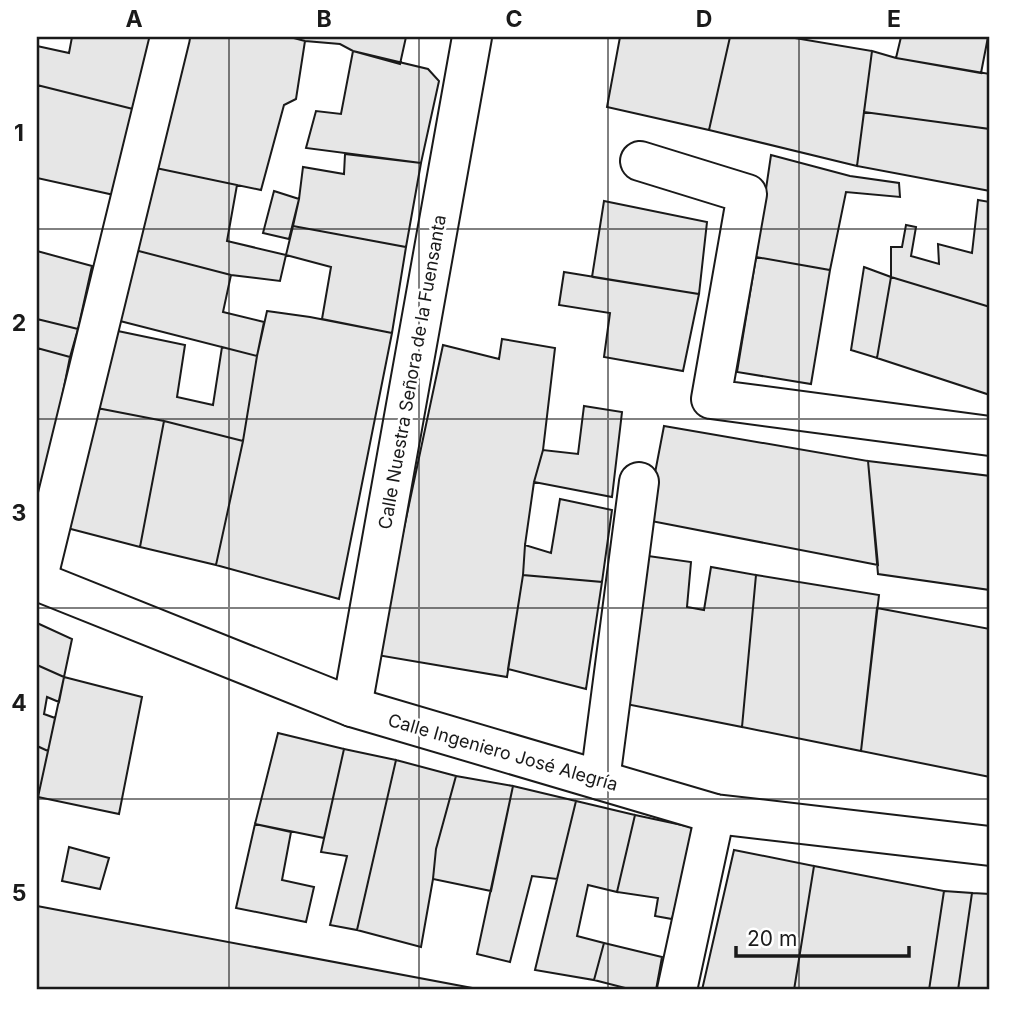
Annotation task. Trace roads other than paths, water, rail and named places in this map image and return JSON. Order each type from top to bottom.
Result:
[{"type":"street","points":[[37,581],[170,37]]},
{"type":"street","name":"Calle Nuestra Señora de la Fuensanta","points":[[352,707],[472,37]]},
{"type":"street","points":[[640,161],[747,194],[711,398],[990,436]]},
{"type":"street","points":[[600,780],[639,482]]},
{"type":"street","name":"Calle Ingeniero José Alegría","points":[[37,581],[352,707],[715,814],[990,846]]},
{"type":"street","points":[[677,990],[715,814]]}]
